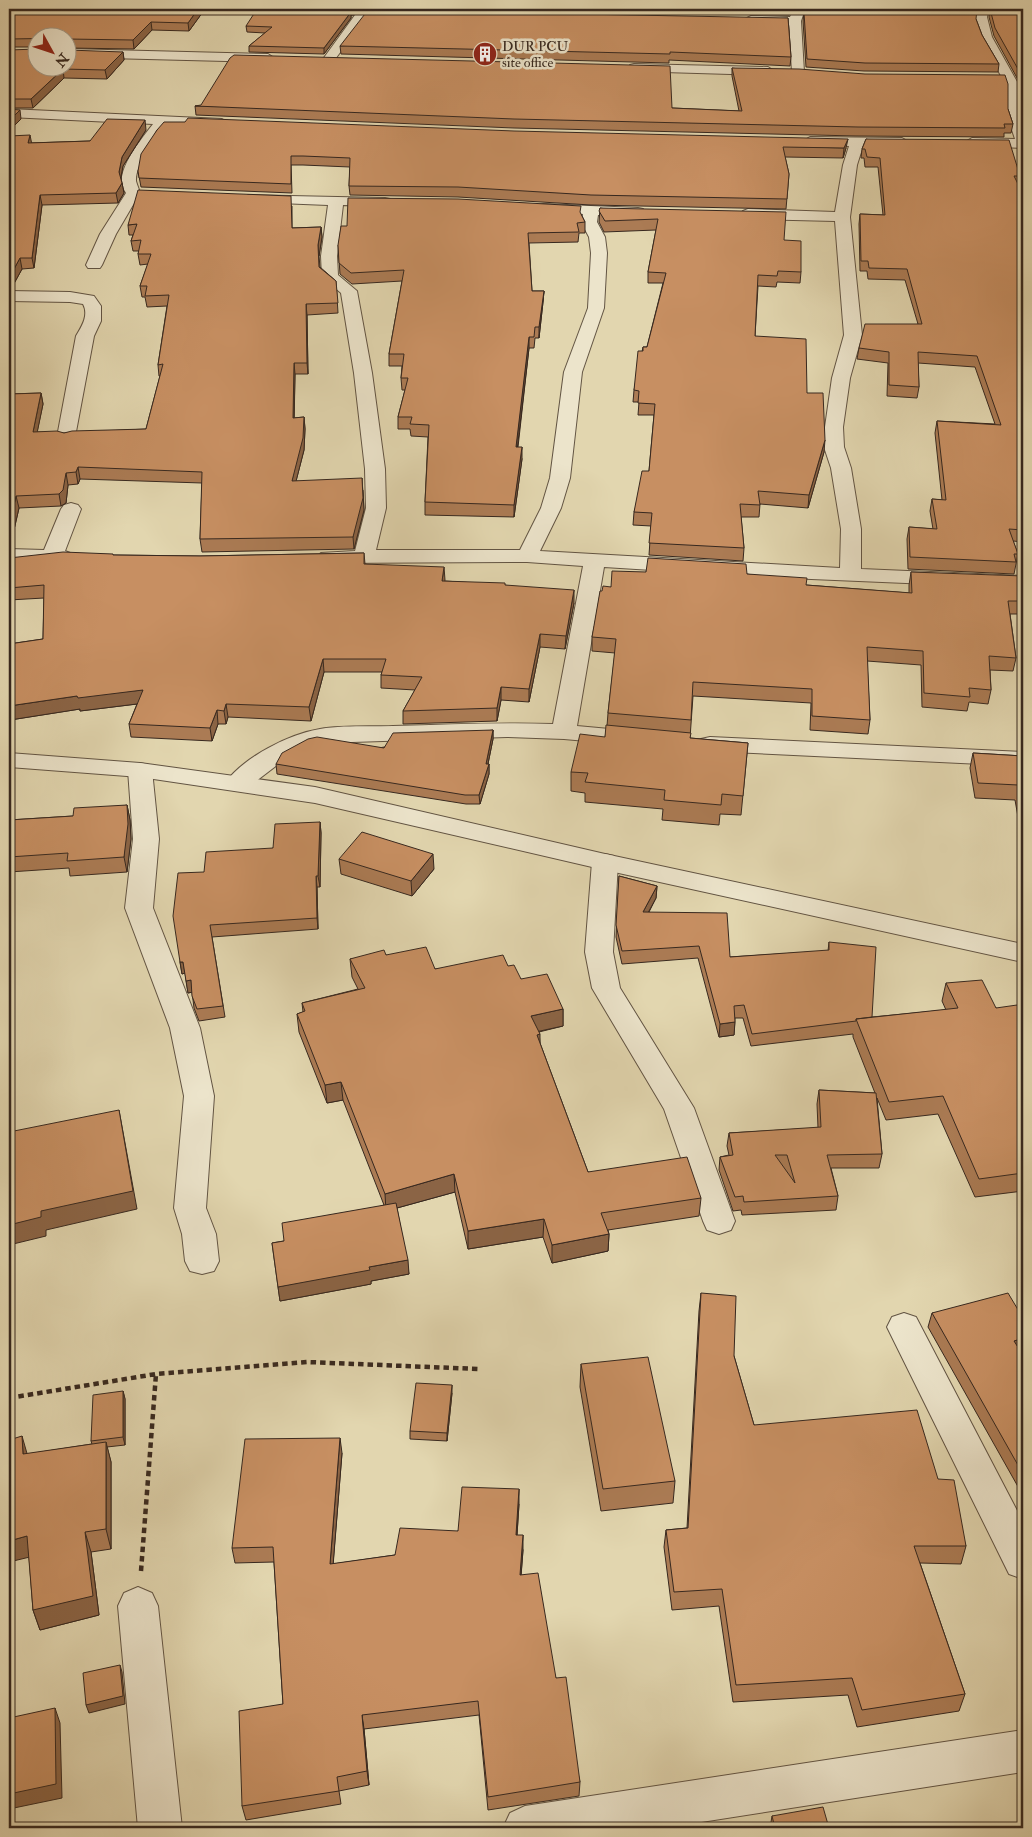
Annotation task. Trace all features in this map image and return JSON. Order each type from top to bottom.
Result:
[{"type":"street","points":[[234,9],[417,13]]},
{"type":"street","points":[[963,142],[1023,143],[1015,118],[1016,94],[1010,78],[988,42],[980,24],[983,9]]},
{"type":"street","points":[[349,60],[325,59],[363,13]]},
{"type":"street","points":[[623,68],[793,72],[797,15],[736,19]]},
{"type":"street","points":[[78,53],[282,58]]},
{"type":"street","points":[[991,78],[1010,78]]},
{"type":"street","points":[[9,114],[237,124]]},
{"type":"street","points":[[94,265],[108,234],[133,193],[129,181],[131,172],[149,138],[163,121]]},
{"type":"street","points":[[800,141],[918,142]]},
{"type":"street","points":[[850,575],[851,529],[841,468],[834,447],[834,427],[841,378],[853,335],[842,216],[850,165],[857,142]]},
{"type":"street","points":[[133,193],[151,194]]},
{"type":"street","points":[[238,197],[402,202]]},
{"type":"street","points":[[336,201],[329,256],[330,277],[349,291],[363,372],[375,469],[376,508],[364,556]]},
{"type":"street","points":[[525,207],[649,212]]},
{"type":"street","points":[[527,556],[551,508],[560,478],[573,372],[596,308],[599,253],[597,237],[589,222],[591,210]]},
{"type":"street","points":[[736,214],[842,216]]},
{"type":"street","points":[[9,296],[70,297],[88,300],[93,306],[93,321],[85,336],[66,437]]},
{"type":"street","points":[[52,557],[71,509]]},
{"type":"street","points":[[9,555],[81,558]]},
{"type":"street","points":[[307,557],[527,556],[594,562],[1023,582]]},
{"type":"street","points":[[564,732],[594,562]]},
{"type":"street","points":[[238,783],[262,762],[280,751],[302,740],[321,736],[507,730],[564,732],[676,742],[827,751],[1023,759]]},
{"type":"street","points":[[9,760],[140,770],[315,795],[605,862],[1023,953]]},
{"type":"street","points":[[140,770],[146,839],[139,908],[185,1028],[199,1096],[190,1208],[199,1234],[202,1261]]},
{"type":"street","points":[[605,862],[599,952],[606,988],[680,1108],[719,1221]]},
{"type":"street","points":[[904,1327],[1023,1561]]},
{"type":"street","points":[[138,1606],[160,1828]]},
{"type":"street","points":[[525,1828],[1023,1751]]},
{"type":"path","points":[[9,1398],[156,1374],[306,1362],[478,1369]]},
{"type":"path","points":[[138,1606],[156,1374]]},
{"type":"building","points":[[9,9],[198,9],[188,23],[151,22],[133,40],[78,39],[78,28],[28,28],[28,39],[9,39]]},
{"type":"building","points":[[257,9],[351,12],[324,48],[249,46],[272,27],[246,26]]},
{"type":"building","points":[[805,9],[977,9],[976,19],[982,35],[999,64],[865,63],[807,59]]},
{"type":"building","points":[[990,9],[1023,9],[1023,78],[995,28]]},
{"type":"building","points":[[368,10],[788,18],[791,57],[670,52],[670,54],[340,46]]},
{"type":"building","points":[[28,49],[28,78],[53,78],[31,99],[9,99],[9,50]]},
{"type":"building","points":[[78,50],[123,52],[105,70],[78,69]]},
{"type":"building","points":[[234,55],[670,66],[672,108],[742,111],[732,68],[799,69],[865,74],[1005,75],[1008,84],[1008,109],[1013,124],[1004,124],[1005,128],[858,127],[514,119],[195,106],[201,105],[230,58]]},
{"type":"building","points":[[9,109],[20,110],[9,121]]},
{"type":"building","points":[[188,118],[514,131],[848,139],[844,148],[783,147],[789,174],[787,199],[591,195],[458,187],[349,186],[350,158],[303,156],[291,156],[291,184],[139,178],[138,171],[141,154],[157,130],[164,122],[185,122]]},
{"type":"building","points":[[107,119],[145,120],[122,157],[119,172],[122,183],[116,193],[40,195],[32,258],[20,258],[9,278],[9,136],[30,135],[28,143],[90,141]]},
{"type":"building","points":[[866,139],[1009,140],[1020,176],[1014,176],[1023,194],[1023,530],[1009,529],[1018,554],[1014,554],[1016,562],[910,557],[909,527],[937,529],[932,499],[946,500],[937,421],[1001,425],[977,356],[918,352],[919,387],[889,385],[889,352],[859,348],[865,324],[922,324],[907,269],[869,268],[868,261],[861,261],[860,214],[885,215],[880,158],[867,157],[865,149],[862,149]]},
{"type":"building","points":[[138,190],[291,196],[292,228],[321,227],[318,245],[319,267],[336,281],[338,303],[306,304],[307,363],[294,363],[293,418],[304,417],[303,438],[292,481],[362,478],[363,498],[353,537],[200,539],[202,472],[78,467],[76,472],[66,473],[63,490],[59,494],[16,496],[9,528],[9,394],[41,393],[33,432],[57,431],[64,433],[72,431],[146,429],[163,364],[158,365],[169,295],[145,296],[147,286],[140,286],[151,254],[138,254],[141,240],[131,241],[137,224],[128,225]]},
{"type":"building","points":[[348,198],[458,199],[581,206],[580,212],[585,222],[577,223],[579,232],[528,233],[532,291],[544,291],[539,327],[535,327],[534,337],[529,337],[516,447],[522,447],[514,505],[425,502],[429,425],[410,424],[412,417],[398,417],[408,378],[401,378],[404,354],[389,354],[404,270],[351,273],[339,263],[338,245],[341,226],[347,226]]},
{"type":"building","points":[[600,208],[786,212],[784,240],[801,241],[801,272],[778,271],[777,276],[758,275],[755,336],[806,339],[807,393],[823,393],[825,440],[809,495],[758,491],[760,505],[740,504],[744,548],[649,543],[652,513],[634,512],[642,471],[649,471],[655,404],[638,403],[639,391],[634,390],[638,351],[643,351],[643,347],[647,347],[666,273],[648,272],[658,219],[605,221],[599,211]]},
{"type":"building","points":[[63,552],[113,555],[200,556],[364,553],[364,564],[444,567],[442,581],[505,583],[505,585],[574,590],[566,636],[540,634],[529,689],[501,687],[497,708],[403,711],[422,677],[381,675],[386,659],[323,659],[309,707],[226,704],[224,711],[217,710],[210,728],[129,724],[143,690],[78,698],[77,696],[9,706],[9,644],[43,639],[44,585],[9,588],[9,558]]},
{"type":"building","points":[[648,558],[746,564],[747,574],[807,578],[806,585],[912,593],[911,572],[1023,576],[1023,601],[1008,601],[1016,658],[989,656],[991,690],[969,688],[970,697],[924,693],[923,651],[867,647],[870,720],[812,716],[812,689],[693,682],[691,720],[608,713],[616,639],[592,637],[600,591],[602,591],[603,586],[611,587],[612,571],[646,572]]},
{"type":"building","points":[[606,725],[691,733],[690,738],[748,743],[743,796],[722,794],[721,805],[664,800],[665,790],[585,782],[588,773],[571,772],[580,734],[605,737]]},
{"type":"building","points":[[493,730],[486,764],[489,764],[479,795],[465,795],[276,764],[282,753],[308,739],[317,737],[384,748],[393,733]]},
{"type":"building","points":[[973,753],[1023,756],[1023,812],[1018,785],[978,783]]},
{"type":"building","points":[[127,805],[128,824],[124,857],[67,861],[68,853],[9,857],[9,820],[73,816],[74,808]]},
{"type":"building","points":[[320,822],[318,876],[316,876],[317,918],[210,925],[223,1006],[197,1009],[192,996],[191,980],[186,981],[183,962],[180,962],[173,916],[178,873],[204,872],[206,852],[273,848],[275,824]]},
{"type":"building","points":[[362,832],[433,854],[411,881],[339,859]]},
{"type":"building","points":[[619,876],[657,886],[643,912],[727,913],[730,957],[829,950],[829,942],[876,947],[872,1017],[856,1019],[856,1021],[752,1034],[744,1005],[734,1006],[735,1022],[720,1024],[699,946],[622,951],[616,925]]},
{"type":"building","points":[[426,947],[435,969],[503,955],[508,966],[514,965],[521,979],[547,974],[563,1009],[531,1016],[540,1034],[537,1035],[588,1172],[687,1157],[701,1198],[601,1213],[609,1234],[552,1245],[544,1219],[468,1231],[454,1174],[385,1194],[341,1082],[325,1085],[297,1014],[305,1011],[302,1003],[365,988],[350,959],[384,950],[386,955]]},
{"type":"building","points":[[982,980],[996,1008],[1017,1005],[1023,1017],[1023,1173],[979,1179],[943,1096],[889,1102],[856,1019],[958,1008],[946,983]]},
{"type":"building","points":[[819,1090],[876,1093],[882,1154],[827,1155],[838,1196],[744,1202],[743,1196],[735,1197],[720,1157],[733,1155],[729,1133],[821,1127]],"holes":[[[775,1155],[787,1155],[795,1183]]]},
{"type":"building","points":[[119,1110],[133,1191],[41,1211],[41,1217],[9,1225],[9,1132]]},
{"type":"building","points":[[396,1203],[408,1260],[369,1267],[370,1270],[278,1287],[272,1243],[284,1241],[282,1223]]},
{"type":"building","points":[[701,1293],[736,1296],[734,1356],[754,1425],[917,1410],[938,1479],[954,1480],[966,1546],[914,1546],[965,1694],[862,1710],[852,1678],[736,1685],[722,1589],[674,1592],[666,1530],[688,1528]]},
{"type":"building","points":[[1008,1293],[1023,1318],[1023,1338],[1014,1341],[1023,1355],[1023,1474],[932,1313]]},
{"type":"building","points":[[648,1357],[675,1481],[603,1489],[581,1364]]},
{"type":"building","points":[[416,1383],[452,1385],[447,1433],[410,1431]]},
{"type":"building","points":[[123,1391],[123,1437],[91,1441],[93,1395]]},
{"type":"building","points":[[22,1436],[23,1454],[106,1442],[106,1529],[85,1532],[93,1596],[33,1610],[27,1536],[9,1541],[9,1440]]},
{"type":"building","points":[[340,1438],[330,1564],[395,1555],[400,1528],[458,1531],[462,1487],[519,1489],[516,1535],[523,1535],[520,1575],[538,1573],[556,1678],[566,1677],[580,1782],[488,1797],[478,1701],[362,1715],[367,1771],[337,1777],[339,1791],[242,1806],[239,1711],[283,1704],[273,1547],[232,1548],[245,1439]]},
{"type":"building","points":[[120,1665],[123,1696],[86,1705],[83,1673]]},
{"type":"building","points":[[55,1708],[56,1784],[9,1794],[9,1718]]},
{"type":"building","points":[[823,1807],[829,1828],[775,1828],[772,1816]]},
{"type":"place","name":"DUR PCU site office","points":[[485,54]]}]
